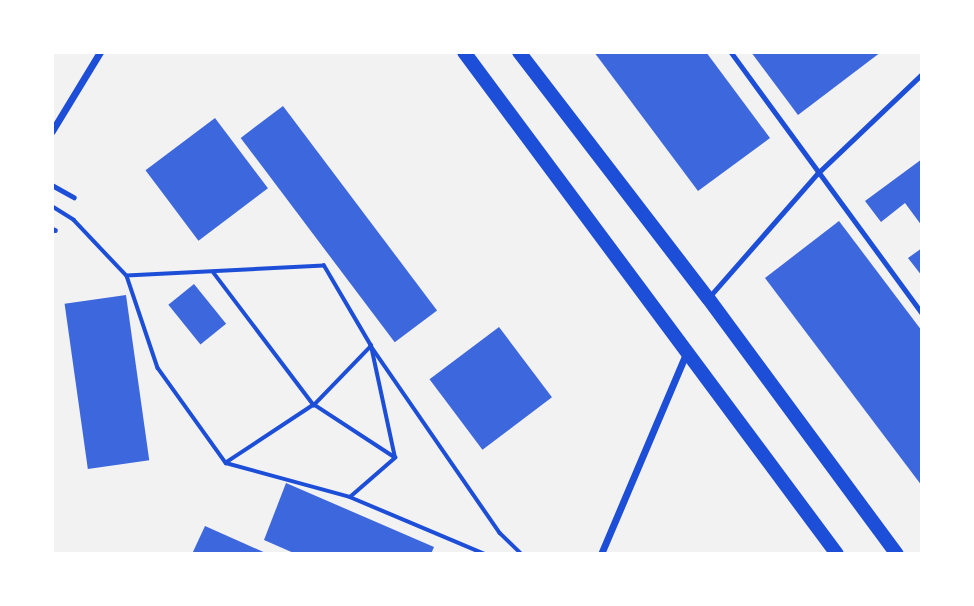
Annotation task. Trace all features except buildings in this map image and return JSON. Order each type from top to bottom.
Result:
[{"type":"main road","points":[[464,52],[688,349],[837,554]]},
{"type":"main road","points":[[519,52],[708,298],[897,554]]},
{"type":"street","points":[[52,131],[100,52]]},
{"type":"street","points":[[601,554],[688,349]]},
{"type":"lane","points":[[731,52],[817,174],[922,313]]},
{"type":"lane","points":[[708,298],[817,174],[922,74]]},
{"type":"lane","points":[[52,185],[74,197]]},
{"type":"path","points":[[52,206],[74,220],[127,276],[158,368],[226,463],[350,497],[485,554]]},
{"type":"path","points":[[127,276],[324,266],[371,346],[500,533],[522,554]]},
{"type":"path","points":[[214,273],[314,405],[395,458]]},
{"type":"path","points":[[226,463],[314,405],[371,346]]},
{"type":"path","points":[[371,346],[395,458]]},
{"type":"path","points":[[350,497],[395,458]]}]
